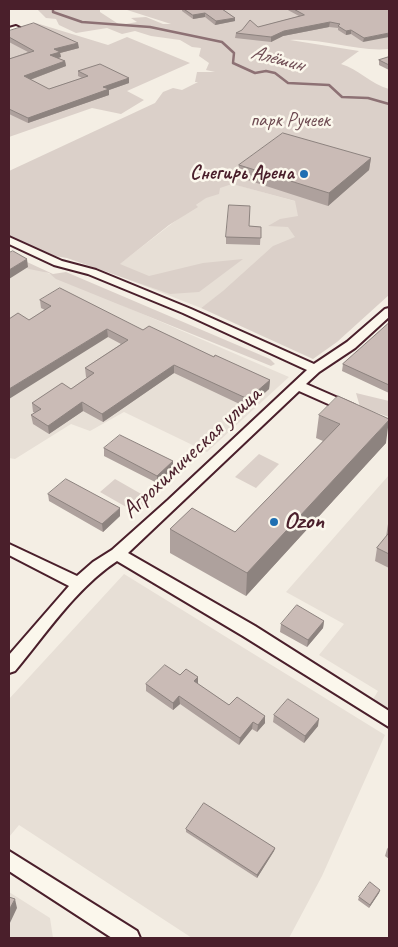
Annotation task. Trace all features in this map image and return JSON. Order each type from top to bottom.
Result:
[{"type":"street","points":[[9,240],[58,263],[92,272],[187,311],[315,369]]},
{"type":"street","name":"Агрохимическая улица","points":[[9,666],[79,584],[98,566],[117,554],[173,504],[297,384],[315,369],[351,345],[389,311]]},
{"type":"street","points":[[297,384],[364,416]]},
{"type":"street","points":[[9,549],[79,584]]},
{"type":"street","points":[[117,554],[249,631],[389,720]]},
{"type":"street","points":[[9,860],[130,938]]},
{"type":"shaded area","points":[[226,182],[334,212],[201,308],[109,272]]},
{"type":"shaded area","points":[[9,258],[289,377],[207,452],[124,412],[90,431],[71,424],[15,459],[9,458]]},
{"type":"shaded area","points":[[389,475],[389,710],[372,701],[378,691],[319,655],[344,624],[286,592]]},
{"type":"shaded area","points":[[124,574],[385,735],[322,876],[289,938],[192,938],[19,825],[9,837],[9,699]]},
{"type":"shaded area","points":[[9,892],[50,918],[53,938],[9,938]]},
{"type":"green space","name":"парк Ручеек","points":[[37,9],[100,9],[100,12],[120,25],[137,22],[131,18],[146,17],[163,24],[171,24],[124,9],[389,9],[389,49],[364,49],[315,41],[290,40],[359,51],[341,64],[353,69],[376,84],[389,89],[389,295],[337,342],[313,359],[201,308],[273,246],[295,237],[288,227],[268,226],[280,219],[298,216],[295,201],[232,184],[220,188],[219,194],[206,198],[196,205],[198,207],[169,225],[120,264],[149,276],[203,263],[243,259],[199,292],[170,294],[67,258],[55,256],[9,236],[9,171],[155,103],[163,92],[173,88],[182,90],[198,82],[195,82],[197,72],[215,72],[206,70],[209,63],[199,56],[201,48],[192,47],[180,40],[151,36],[135,31],[122,34],[107,28],[76,33],[59,25],[56,19],[46,18]]},
{"type":"green space","points":[[36,23],[108,45],[127,37],[190,63],[127,91],[144,100],[121,114],[92,108],[9,137],[9,29]]},
{"type":"green space","points":[[14,256],[53,274],[66,272],[270,359],[275,364],[271,366],[56,279],[49,273],[29,269],[10,259]]},
{"type":"green space","points":[[356,393],[389,401],[389,417],[360,407]]},
{"type":"green space","points":[[259,454],[279,464],[256,488],[235,477]]},
{"type":"green space","points":[[115,479],[150,499],[135,512],[100,492]]},
{"type":"building","points":[[184,9],[222,9],[235,18],[216,21],[205,13],[193,15]]},
{"type":"building","points":[[294,9],[389,9],[389,33],[364,38],[351,30],[346,31],[338,26],[340,24],[330,22],[284,31],[271,37],[236,33],[242,30],[250,20],[258,27],[304,15]]},
{"type":"building","points":[[34,23],[78,43],[54,49],[60,52],[50,55],[65,61],[24,76],[49,89],[88,76],[78,71],[100,64],[129,78],[103,87],[109,89],[28,118],[9,109],[9,59],[34,51],[9,37],[9,31]]},
{"type":"building","points":[[389,57],[389,65],[379,60]]},
{"type":"building","name":"Снегирь Арена","points":[[283,133],[371,158],[329,193],[239,165]]},
{"type":"building","points":[[229,205],[250,206],[249,226],[261,227],[261,238],[226,237]]},
{"type":"building","points":[[13,251],[27,259],[9,270],[9,253]]},
{"type":"building","points":[[60,288],[143,330],[149,326],[214,357],[215,355],[270,380],[248,399],[174,365],[102,414],[82,402],[48,426],[31,415],[41,409],[32,403],[62,383],[71,389],[94,373],[85,368],[128,340],[107,329],[9,389],[9,319],[18,313],[29,320],[51,306],[40,300]]},
{"type":"building","points":[[389,323],[389,385],[343,364]]},
{"type":"building","points":[[338,396],[389,420],[247,573],[170,529],[192,508],[235,532],[340,424],[319,415]]},
{"type":"building","points":[[120,435],[173,461],[157,476],[104,448]]},
{"type":"building","points":[[66,479],[120,508],[102,524],[48,494]]},
{"type":"building","points":[[389,533],[389,554],[377,548]]},
{"type":"building","points":[[297,605],[324,621],[308,640],[281,624]]},
{"type":"building","points":[[165,665],[180,675],[186,669],[198,677],[194,681],[229,705],[237,697],[265,716],[258,725],[253,722],[240,738],[179,696],[173,703],[146,684]]},
{"type":"building","points":[[288,699],[319,719],[305,736],[274,715]]},
{"type":"building","points":[[204,803],[275,848],[257,875],[186,829]]},
{"type":"building","points":[[370,882],[380,890],[370,905],[359,897]]},
{"type":"building","points":[[9,897],[15,899],[9,910]]},
{"type":"waterway","name":"Алёшин","points":[[53,9],[53,12],[82,22],[150,27],[222,42],[234,53],[233,63],[255,73],[266,71],[275,73],[288,83],[329,85],[342,97],[368,98],[389,104]]},
{"type":"place","name":"Снегирь Арена","points":[[304,174]]},
{"type":"place","name":"Ozon","points":[[274,522]]}]
